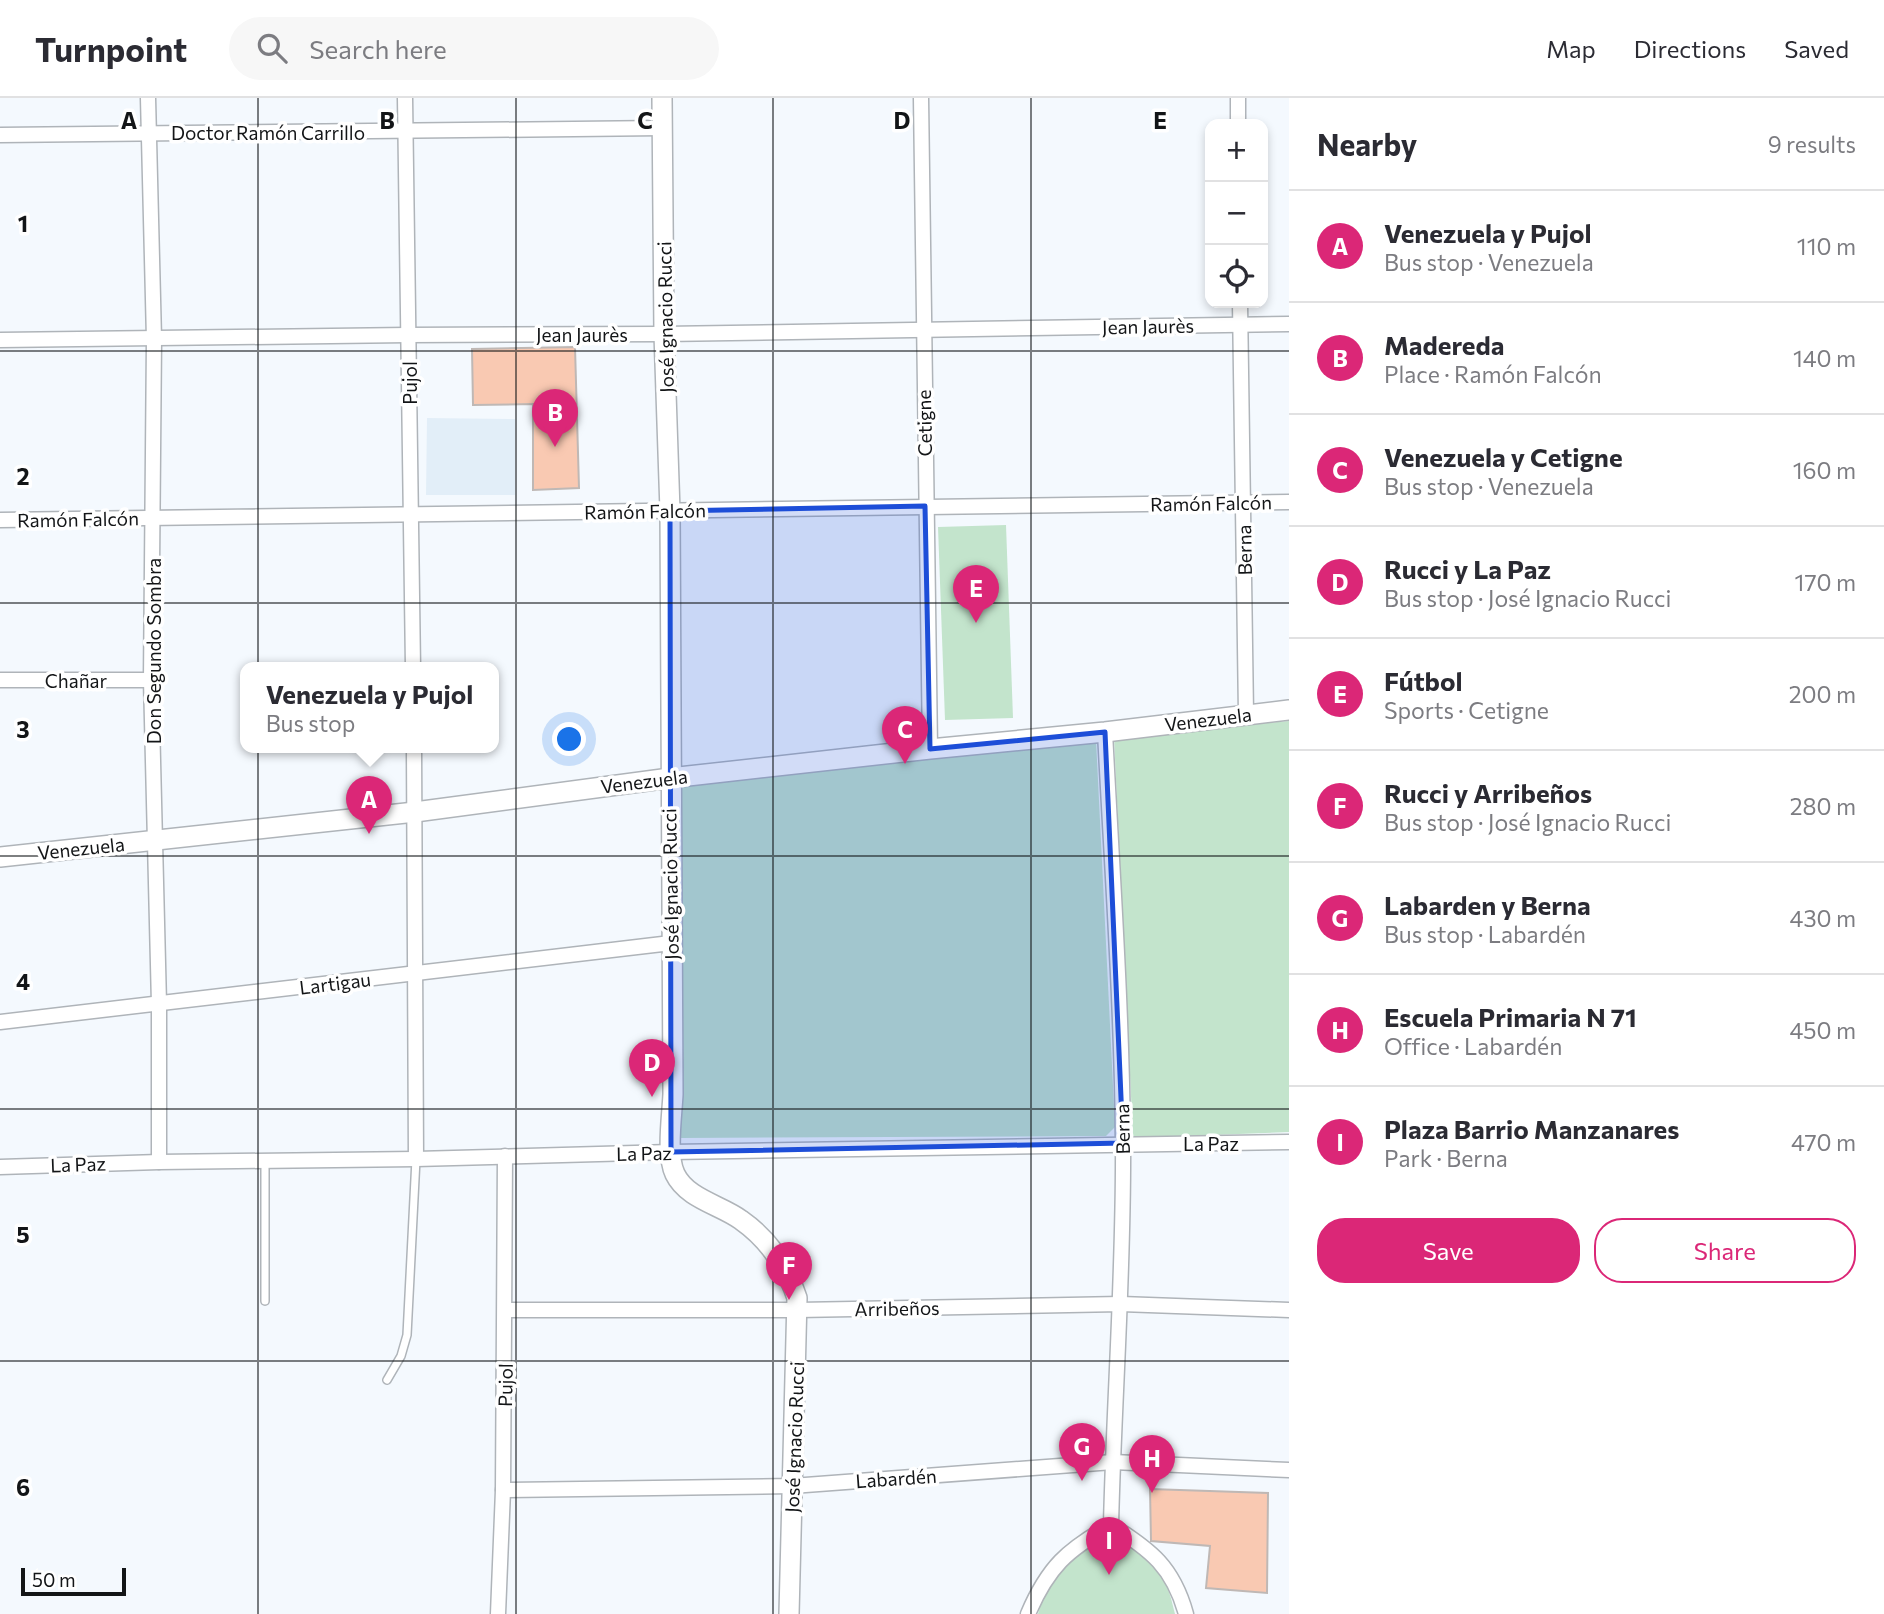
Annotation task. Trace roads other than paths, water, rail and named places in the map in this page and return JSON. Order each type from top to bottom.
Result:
[{"type":"street","name":"Don Segundo Sombra","points":[[148,98],[154,339],[151,680],[159,1004],[159,1162]]},
{"type":"street","name":"Pujol","points":[[405,98],[413,662]]},
{"type":"street","name":"José Ignacio Rucci","points":[[662,98],[664,334],[670,510],[671,1152],[674,1173],[681,1184],[742,1220],[772,1250],[792,1281],[798,1310],[789,1614]]},
{"type":"street","name":"Cetigne","points":[[921,98],[930,749]]},
{"type":"street","points":[[1238,98],[1238,119]]},
{"type":"street","name":"Doctor Ramón Carrillo","points":[[0,135],[662,128]]},
{"type":"street","name":"Berna","points":[[1240,308],[1246,714]]},
{"type":"street","name":"Jean Jaurès","points":[[0,340],[664,334],[1289,324]]},
{"type":"street","name":"Ramón Falcón","points":[[0,520],[1289,502]]},
{"type":"street","name":"Chañar","points":[[0,680],[151,680]]},
{"type":"street","name":"Venezuela","points":[[0,856],[415,812],[670,778],[1289,710]]},
{"type":"street","name":"Berna","points":[[1105,732],[1116,932],[1123,1143],[1121,1304],[1111,1525]]},
{"type":"street","points":[[414,753],[416,1159]]},
{"type":"street","name":"Lartigau","points":[[0,1022],[671,943]]},
{"type":"street","name":"La Paz","points":[[0,1167],[1123,1143],[1289,1142]]},
{"type":"street","name":"Pujol","points":[[498,1614],[503,1490],[505,1156]]},
{"type":"street","name":"Arribeños","points":[[505,1310],[798,1310],[1121,1304],[1289,1310]]},
{"type":"street","name":"Labardén","points":[[503,1490],[792,1486],[1113,1462],[1289,1470]]},
{"type":"street","points":[[1028,1614],[1049,1572],[1080,1542],[1111,1525],[1157,1558],[1172,1576],[1186,1614]]},
{"type":"lane","points":[[387,1380],[401,1356],[407,1335],[416,1159]]},
{"type":"lane","points":[[265,1161],[265,1301]]},
{"type":"place","name":"Madereda","points":[[555,447]]},
{"type":"place","name":"Fútbol","points":[[976,623]]},
{"type":"place","name":"Venezuela y Cetigne","points":[[905,764]]},
{"type":"place","name":"Venezuela y Pujol","points":[[369,834]]},
{"type":"place","name":"Rucci y La Paz","points":[[652,1097]]},
{"type":"place","name":"Rucci y Arribeños","points":[[789,1300]]},
{"type":"place","name":"Labarden y Berna","points":[[1082,1481]]},
{"type":"place","name":"Escuela Primaria N 71","points":[[1152,1493]]},
{"type":"place","name":"Plaza Barrio Manzanares","points":[[1109,1575]]}]
